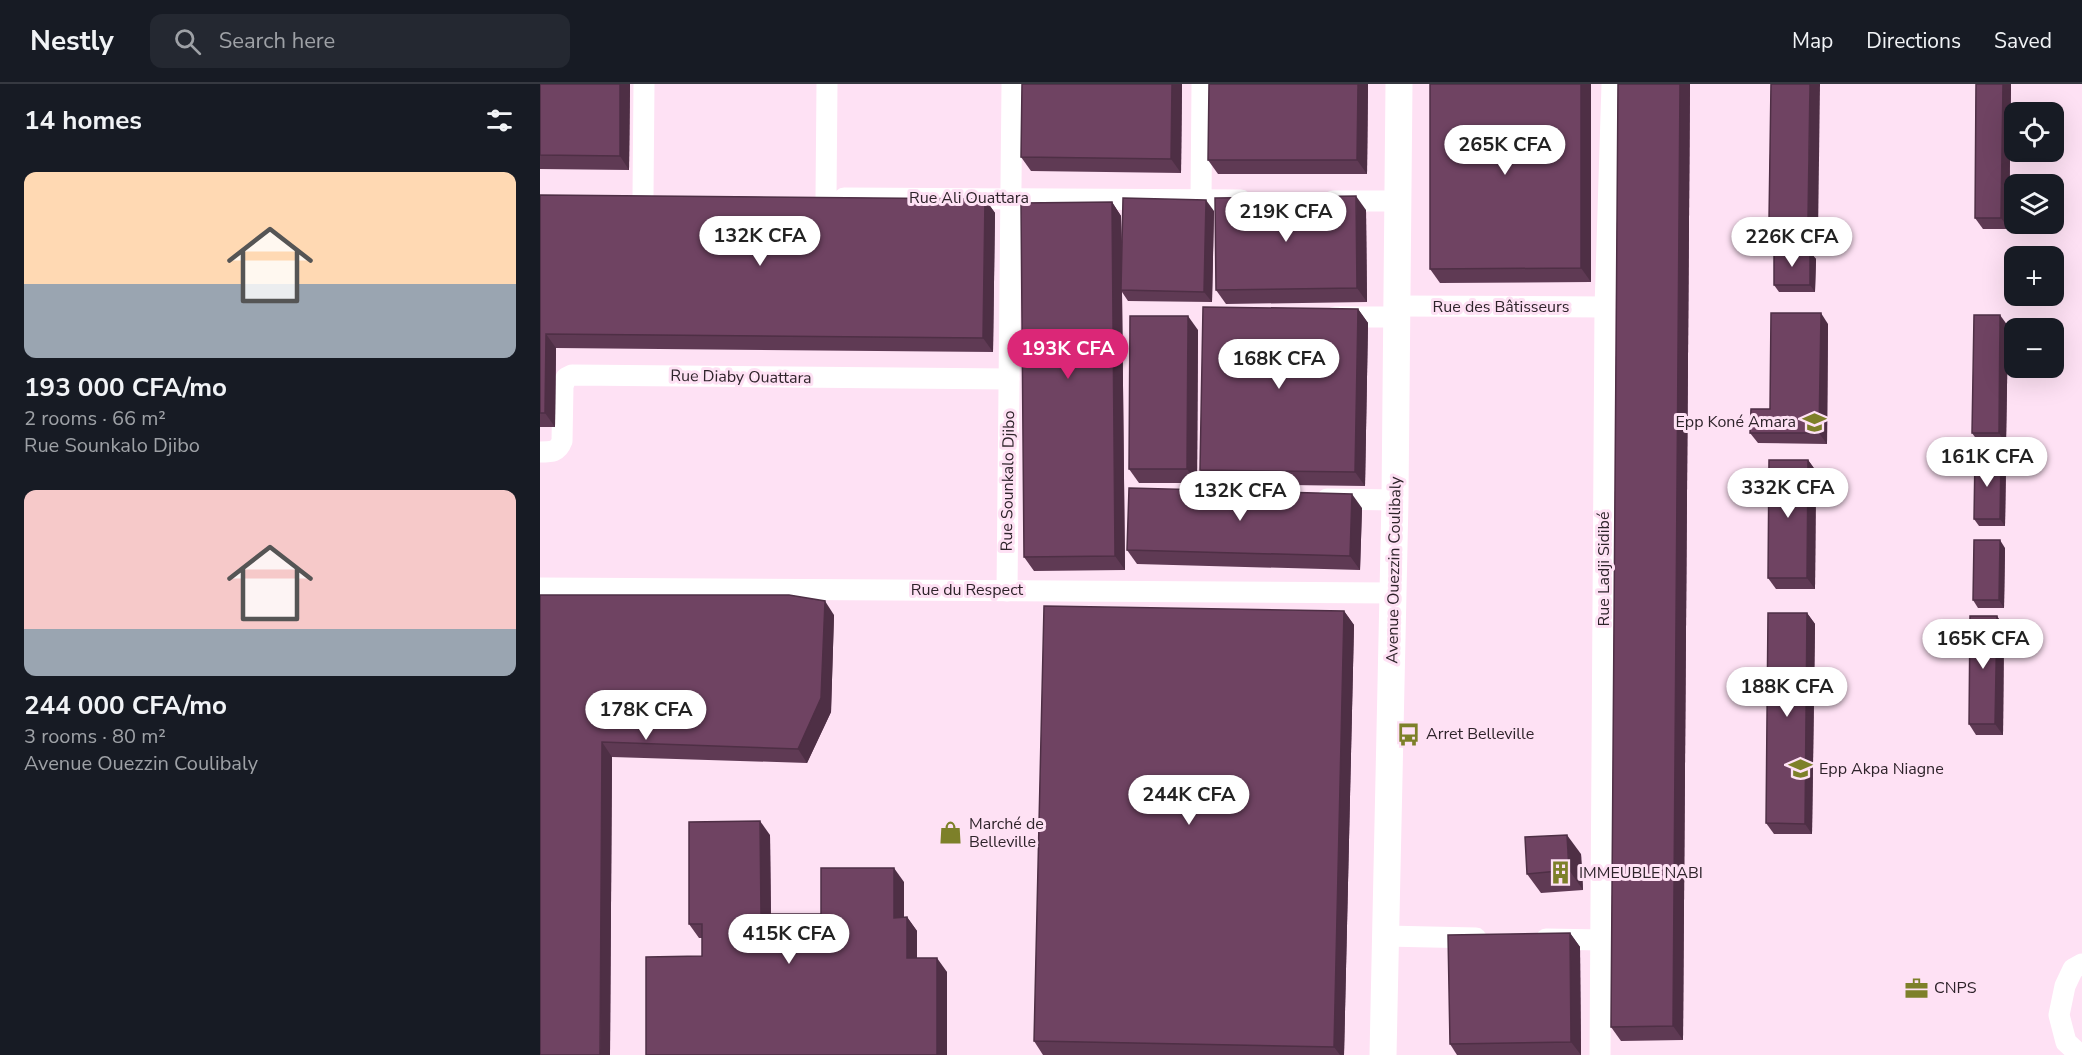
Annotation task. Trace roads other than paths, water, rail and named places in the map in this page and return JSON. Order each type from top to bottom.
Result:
[{"type":"street","points":[[643,196],[644,84]]},
{"type":"street","points":[[826,198],[827,84]]},
{"type":"street","name":"Rue Sounkalo Djibo","points":[[1007,591],[1012,84]]},
{"type":"street","points":[[1201,200],[1202,84]]},
{"type":"street","name":"Avenue Ouezzin Coulibaly","points":[[1383,1055],[1395,500],[1399,84]]},
{"type":"street","name":"Rue Ladji Sidibé","points":[[1600,1055],[1605,307],[1612,84]]},
{"type":"street","points":[[620,196],[666,196]]},
{"type":"street","name":"Rue Ali Ouattara","points":[[803,197],[1259,200]]},
{"type":"street","points":[[1317,201],[1398,201]]},
{"type":"street","name":"Rue des Bâtisseurs","points":[[1314,317],[1397,312],[1605,307]]},
{"type":"street","name":"Rue Diaby Ouattara","points":[[540,452],[552,452],[559,449],[562,441],[563,386],[566,378],[572,375],[1009,379]]},
{"type":"street","points":[[1302,499],[1395,500]]},
{"type":"street","name":"Rue du Respect","points":[[540,588],[1393,593]]},
{"type":"street","points":[[1386,936],[1500,938]]},
{"type":"street","points":[[1522,939],[1602,940]]},
{"type":"street","points":[[2080,1055],[2066,1042],[2059,1015],[2065,986],[2073,969],[2082,964]]},
{"type":"place","name":"Epp Koné Amara","points":[[1814,422]]},
{"type":"place","name":"Arret Belleville","points":[[1408,734]]},
{"type":"place","name":"Epp Akpa Niagne","points":[[1801,769]]},
{"type":"place","name":"Marché de Belleville","points":[[951,833]]},
{"type":"place","name":"IMMEUBLE NABI","points":[[1561,873]]},
{"type":"place","name":"CNPS","points":[[1916,988]]}]
